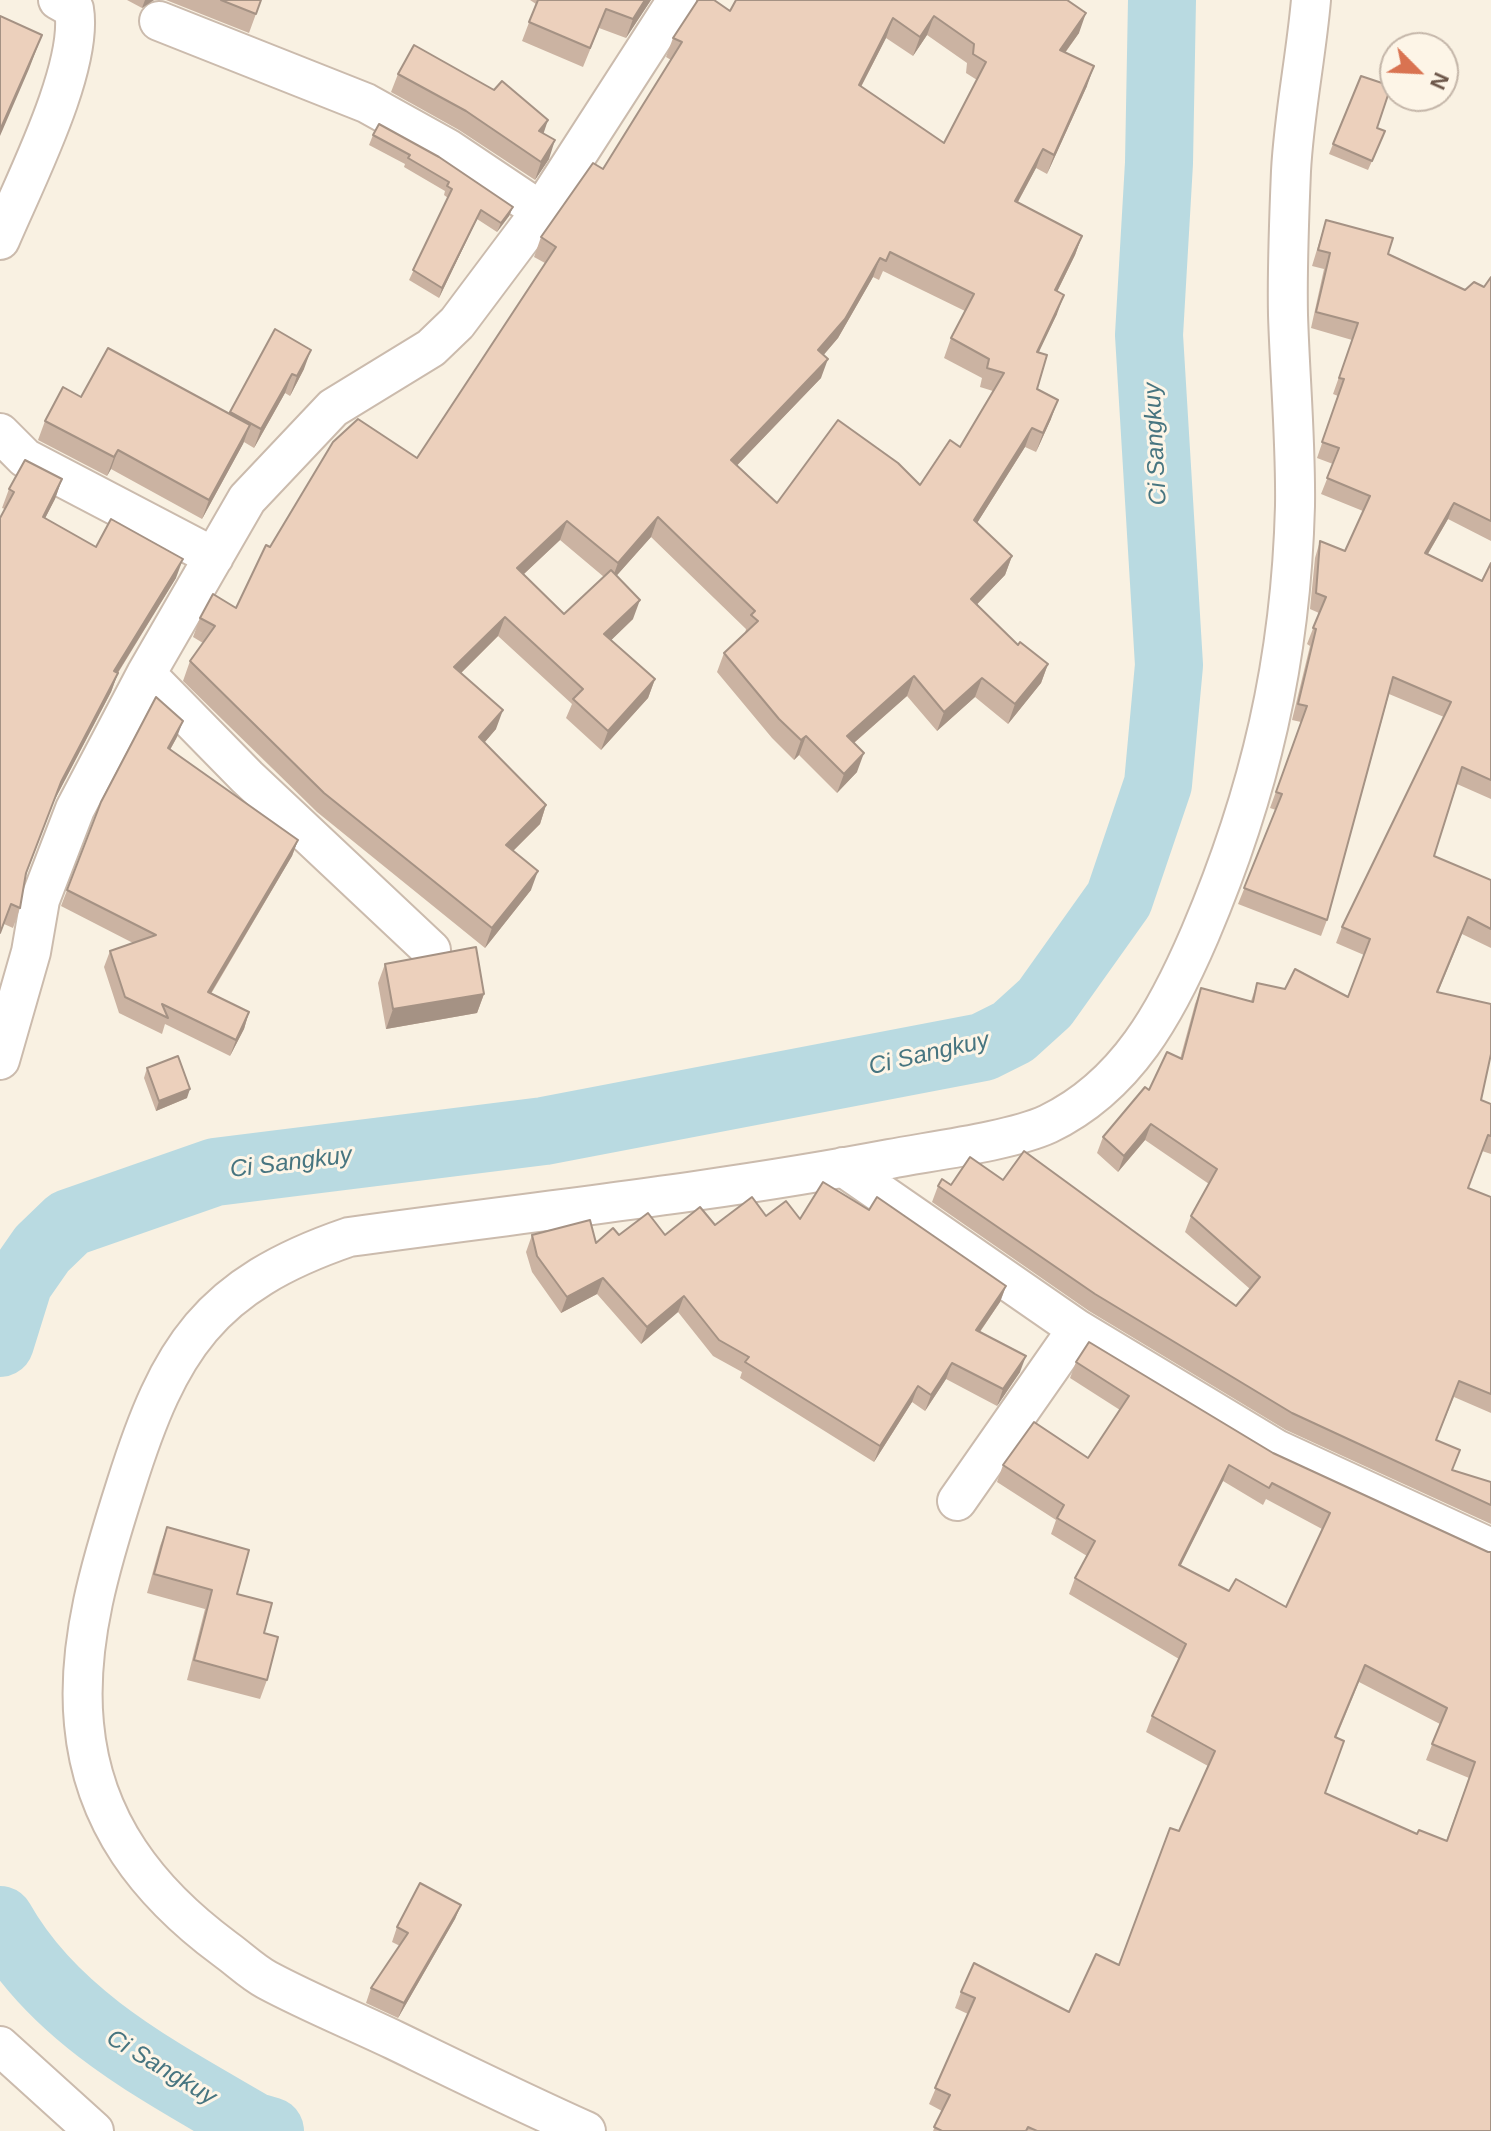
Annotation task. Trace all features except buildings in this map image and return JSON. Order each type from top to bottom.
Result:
[{"type":"street","points":[[0,240],[53,112],[78,29],[74,9],[58,0]]},
{"type":"street","points":[[0,1060],[6,1019],[55,854],[75,809],[146,674],[247,499],[333,408],[431,348],[457,323],[541,211],[677,0]]},
{"type":"street","points":[[586,2131],[264,1978],[166,1902],[125,1849],[97,1792],[83,1723],[86,1636],[112,1528],[147,1418],[191,1336],[226,1299],[297,1255],[349,1237],[843,1167],[1045,1125],[1092,1097],[1116,1077],[1141,1045],[1176,988],[1225,875],[1257,776],[1278,690],[1295,505],[1288,312],[1291,166],[1311,0]]},
{"type":"street","points":[[159,21],[366,103],[447,148],[541,211]]},
{"type":"street","points":[[0,433],[25,458],[214,557]]},
{"type":"street","points":[[146,674],[247,777],[431,950]]},
{"type":"street","points":[[843,1167],[1077,1329],[1276,1449],[1491,1548]]},
{"type":"street","points":[[957,1501],[1077,1329]]},
{"type":"street","points":[[0,2046],[94,2131]]},
{"type":"waterway","name":"Ci Sangkuy","points":[[0,1343],[19,1282],[42,1249],[69,1223],[215,1172],[544,1131],[983,1047],[1013,1032],[1045,1003],[1119,899],[1158,784],[1169,665],[1149,335],[1159,163],[1162,0]]},
{"type":"waterway","name":"Ci Sangkuy","points":[[0,1920],[23,1955],[79,2014],[146,2062],[253,2126],[270,2131]]}]
